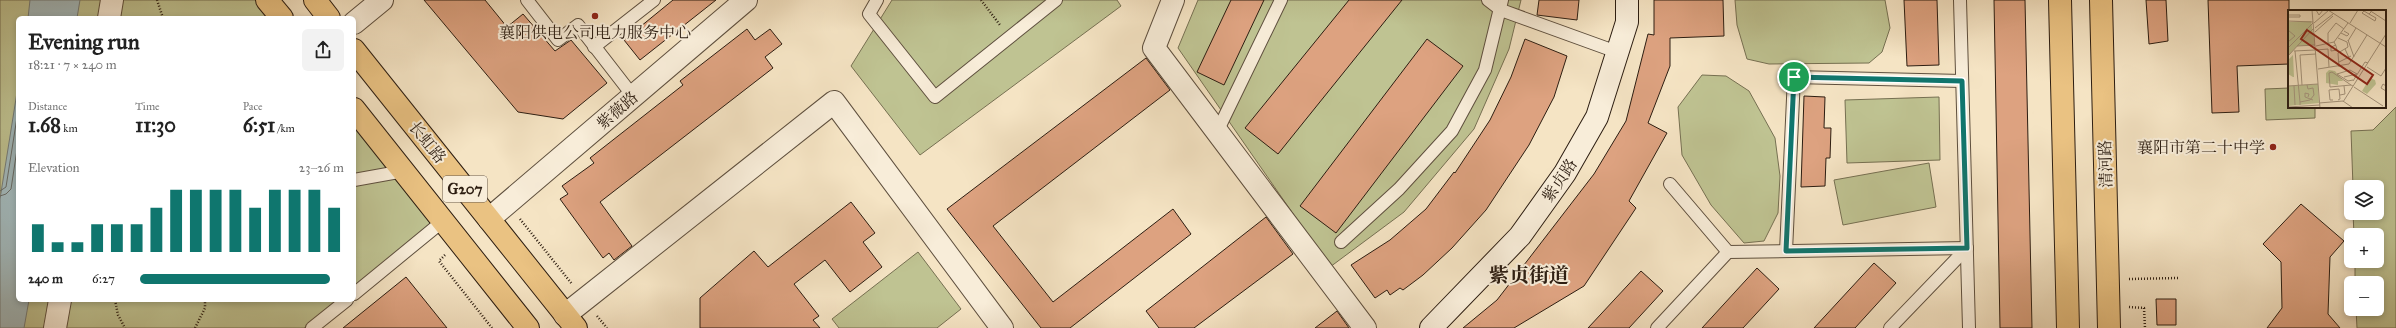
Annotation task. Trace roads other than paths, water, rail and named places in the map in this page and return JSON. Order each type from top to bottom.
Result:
[{"type":"main road","points":[[267,0],[280,16]]},
{"type":"main road","points":[[314,0],[327,16]]},
{"type":"main road","points":[[2060,0],[2068,328]]},
{"type":"main road","name":"清河路","points":[[2101,0],[2110,328]]},
{"type":"main road","name":"长虹路","points":[[356,53],[570,321]]},
{"type":"main road","name":"G207","points":[[356,111],[528,328]]},
{"type":"street","points":[[109,16],[112,0]]},
{"type":"street","points":[[356,21],[382,0]]},
{"type":"street","name":"紫薇路","points":[[489,219],[746,0]]},
{"type":"street","points":[[1173,0],[1154,48],[1365,328]]},
{"type":"street","name":"紫贞路","points":[[1431,328],[1520,236],[1565,173],[1597,117],[1627,22],[1627,0]]},
{"type":"street","points":[[570,321],[584,300],[834,102],[1002,328]]},
{"type":"street","points":[[55,328],[60,302]]},
{"type":"lane","points":[[527,0],[558,40],[578,25],[633,96]]},
{"type":"lane","points":[[594,47],[654,0]]},
{"type":"lane","points":[[877,0],[869,14],[935,97],[1056,0]]},
{"type":"lane","points":[[1217,132],[1281,0]]},
{"type":"lane","points":[[1488,0],[1618,52]]},
{"type":"lane","points":[[1960,0],[1969,328]]},
{"type":"lane","points":[[1341,242],[1399,189],[1452,131],[1485,70],[1501,5]]},
{"type":"lane","points":[[1786,251],[1794,77],[1962,81]]},
{"type":"lane","points":[[356,180],[404,171]]},
{"type":"lane","points":[[1670,184],[1728,252]]},
{"type":"lane","points":[[356,292],[443,222]]},
{"type":"lane","points":[[1656,328],[1728,252],[1967,248]]},
{"type":"lane","points":[[1890,328],[1967,248]]},
{"type":"lane","points":[[312,328],[344,302]]},
{"type":"water","points":[[30,0],[80,0],[77,16],[28,16]]},
{"type":"water","points":[[16,99],[16,302],[29,302],[24,328],[0,328],[0,199]]},
{"type":"place","name":"襄阳供电公司电力服务中心","points":[[595,16]]},
{"type":"place","name":"襄阳市第二十中学","points":[[2273,147]]},
{"type":"district","name":"紫贞街道","points":[[1529,275]]}]
